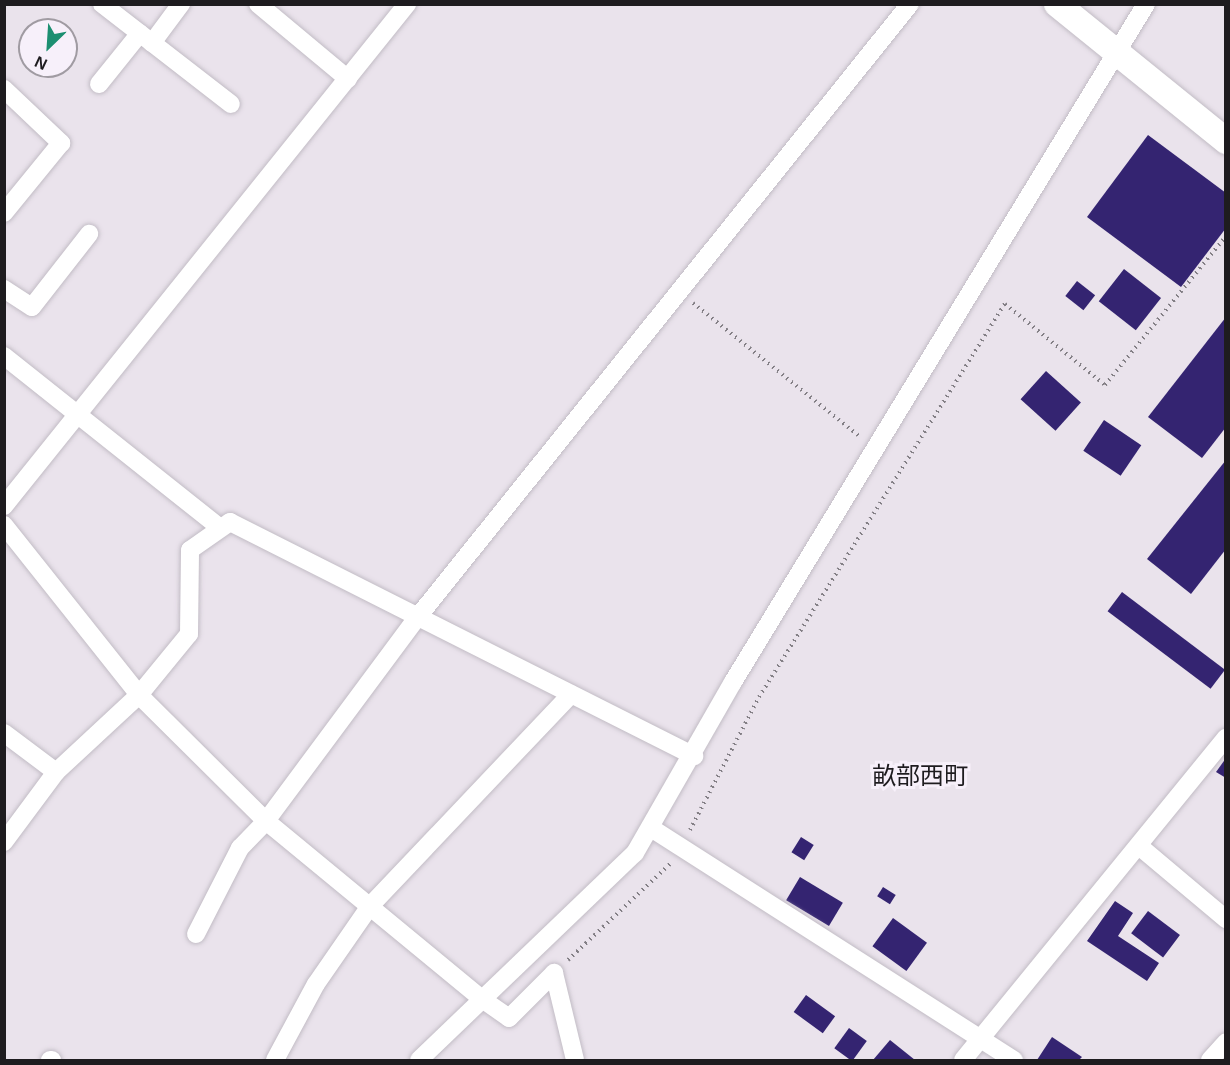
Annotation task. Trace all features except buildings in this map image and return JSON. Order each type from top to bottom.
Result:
[{"type":"main road","points":[[1057,4],[1224,138]]},
{"type":"street","points":[[102,4],[231,104]]},
{"type":"street","points":[[99,84],[181,4]]},
{"type":"street","points":[[258,4],[348,79]]},
{"type":"street","points":[[4,506],[407,4]]},
{"type":"street","points":[[196,934],[240,848],[266,821],[417,618],[909,4]]},
{"type":"street","points":[[419,1060],[635,853],[694,756],[733,682],[1146,4]]},
{"type":"street","points":[[4,88],[61,143],[4,213]]},
{"type":"street","points":[[4,289],[32,307],[89,234]]},
{"type":"street","points":[[4,356],[79,413],[220,528]]},
{"type":"street","points":[[4,842],[56,772],[139,694],[189,634],[190,550],[230,522],[694,756]]},
{"type":"street","points":[[4,525],[139,694],[266,821],[482,999],[509,1018],[554,973]]},
{"type":"street","points":[[275,1060],[316,984],[370,906],[571,694]]},
{"type":"street","points":[[4,733],[56,772]]},
{"type":"street","points":[[963,1060],[1226,738]]},
{"type":"street","points":[[651,828],[1014,1060]]},
{"type":"street","points":[[1138,846],[1226,919]]},
{"type":"street","points":[[554,973],[575,1060]]},
{"type":"street","points":[[1210,1060],[1226,1042]]},
{"type":"path","points":[[554,973],[674,860],[759,697],[1005,304],[1105,385],[1226,236]]},
{"type":"path","points":[[679,292],[875,449]]},
{"type":"district","name":"畝部西町","points":[[920,776]]}]
